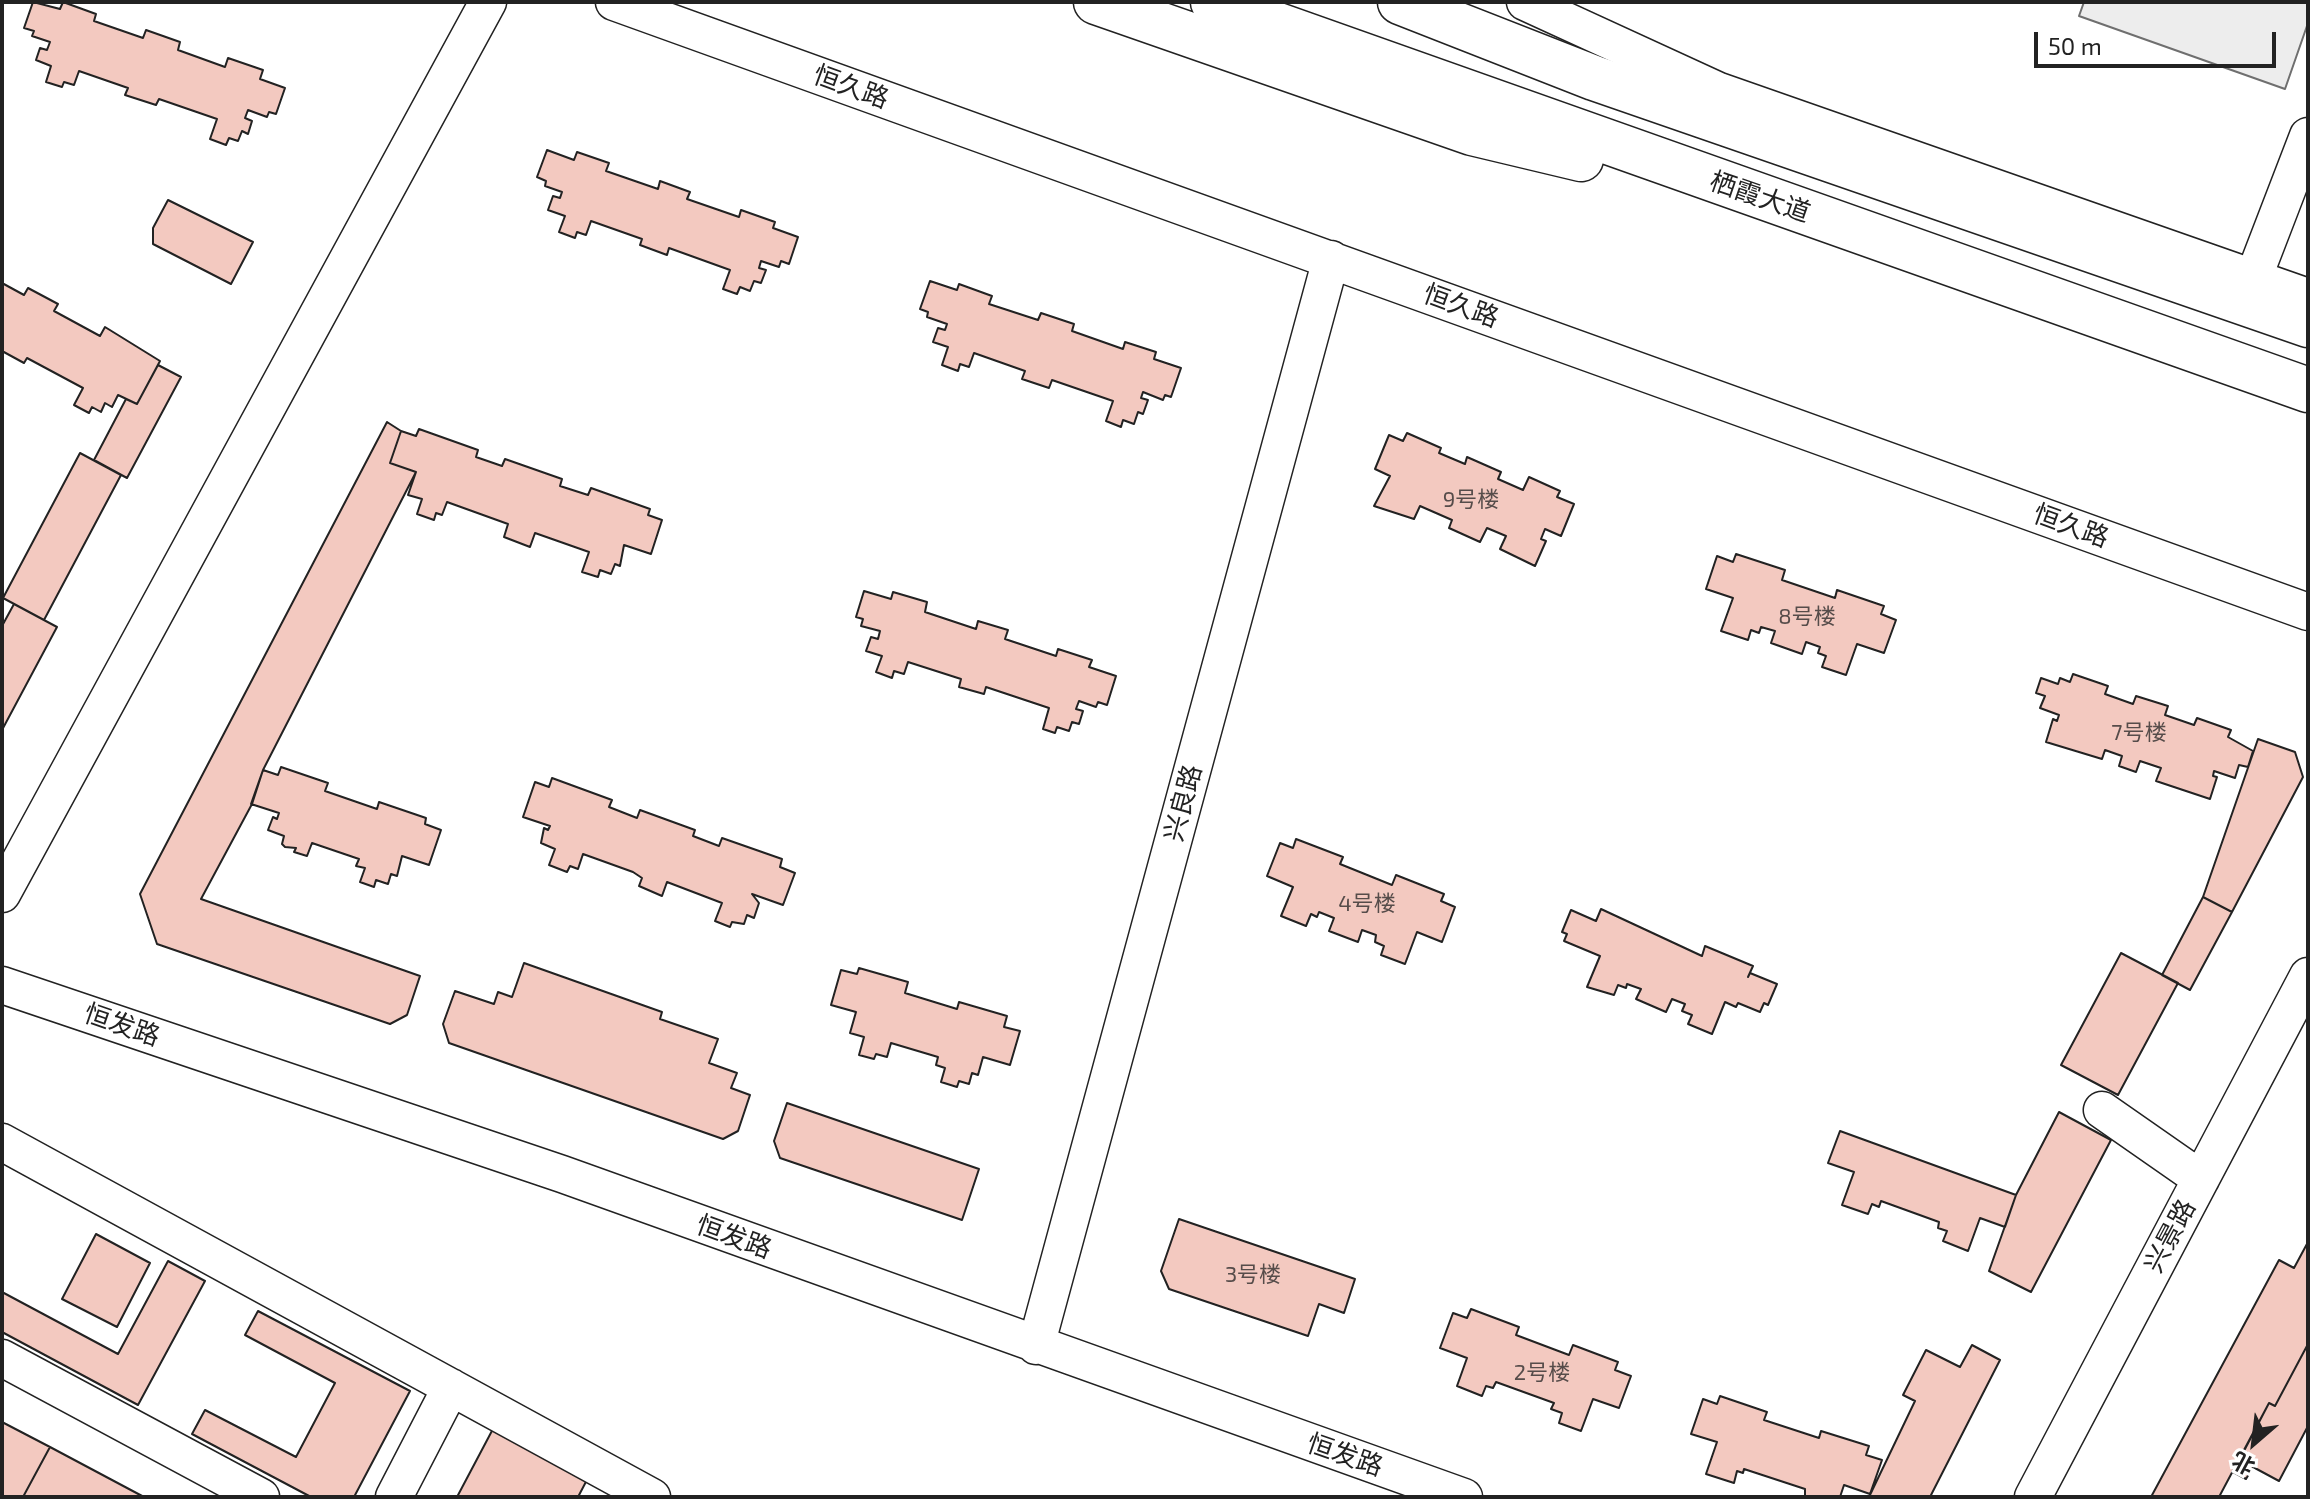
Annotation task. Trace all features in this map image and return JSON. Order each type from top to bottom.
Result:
[{"type":"main road","points":[[1096,2],[1472,133],[1812,215]]},
{"type":"main road","name":"栖霞大道","points":[[1213,2],[2308,390]]},
{"type":"main road","points":[[1400,2],[1594,78],[2308,325]]},
{"type":"street","points":[[2,894],[488,2]]},
{"type":"street","name":"恒久路","points":[[614,2],[2308,612]]},
{"type":"street","points":[[1525,2],[1719,91],[2308,297]]},
{"type":"street","points":[[2253,279],[2308,136]]},
{"type":"street","name":"兴良路","points":[[1036,1346],[1331,259]]},
{"type":"street","name":"兴景路","points":[[2033,1497],[2308,976]]},
{"type":"street","name":"恒发路","points":[[2,985],[562,1174],[1464,1497]]},
{"type":"street","points":[[2102,1110],[2201,1179]]},
{"type":"street","points":[[2,1142],[652,1497]]},
{"type":"street","points":[[2,1358],[261,1497]]},
{"type":"street","points":[[394,1497],[451,1387]]},
{"type":"shaded area","points":[[2084,2],[2308,2],[2308,23],[2285,89],[2079,16]]},
{"type":"building","points":[[33,2],[60,9],[63,2],[96,14],[94,21],[143,38],[146,30],[180,42],[178,50],[225,67],[228,58],[263,70],[260,79],[285,88],[276,114],[269,112],[267,117],[248,110],[245,118],[252,121],[248,134],[242,131],[238,141],[229,138],[226,145],[210,139],[217,119],[159,99],[156,105],[125,95],[128,88],[79,71],[74,85],[64,82],[62,87],[46,82],[51,66],[36,60],[40,48],[47,50],[50,42],[32,36],[34,31],[24,28]]},
{"type":"building","points":[[547,150],[574,160],[577,152],[609,163],[606,171],[658,189],[660,181],[690,192],[687,199],[739,217],[741,210],[775,222],[773,228],[798,237],[789,264],[781,261],[779,267],[761,261],[759,268],[766,270],[761,283],[754,281],[750,291],[740,287],[737,294],[723,289],[730,270],[669,248],[667,255],[640,245],[642,239],[591,221],[586,235],[577,232],[575,238],[559,232],[565,216],[548,210],[553,196],[560,198],[562,192],[545,186],[546,181],[537,177]]},
{"type":"building","points":[[168,200],[253,242],[231,284],[153,244],[153,228]]},
{"type":"building","points":[[930,281],[957,290],[959,284],[992,296],[989,304],[1038,320],[1041,313],[1074,324],[1072,331],[1123,349],[1125,342],[1156,352],[1154,359],[1181,368],[1171,397],[1165,395],[1163,400],[1143,392],[1141,398],[1148,400],[1143,414],[1138,412],[1134,424],[1123,420],[1121,427],[1106,421],[1113,401],[1052,380],[1049,388],[1022,379],[1025,371],[974,353],[969,367],[960,364],[958,371],[942,365],[948,347],[933,342],[938,328],[945,330],[947,324],[927,317],[928,312],[920,309]]},
{"type":"building","points":[[2,283],[24,295],[28,288],[58,304],[54,311],[100,336],[105,327],[160,361],[137,404],[118,395],[112,407],[105,403],[101,412],[92,407],[89,413],[74,405],[83,388],[27,358],[24,363],[2,351]]},
{"type":"building","points":[[158,365],[181,377],[127,478],[94,460],[126,399],[137,404]]},
{"type":"building","points":[[387,422],[401,431],[390,463],[416,472],[263,770],[252,804],[201,899],[420,976],[407,1015],[390,1024],[157,944],[140,894]]},
{"type":"building","points":[[419,429],[478,450],[476,457],[502,466],[505,459],[562,479],[560,486],[588,495],[591,488],[650,509],[648,515],[662,520],[651,554],[624,545],[620,566],[615,564],[611,574],[600,570],[598,577],[582,572],[589,552],[535,533],[530,547],[504,537],[508,524],[447,502],[442,515],[436,513],[434,520],[417,514],[422,499],[408,495],[416,472],[390,463],[401,431],[416,436]]},
{"type":"building","points":[[1407,433],[1441,448],[1439,453],[1465,464],[1467,457],[1501,472],[1498,479],[1523,490],[1529,477],[1560,491],[1557,497],[1574,504],[1561,536],[1545,529],[1541,539],[1546,541],[1535,566],[1500,549],[1506,536],[1487,528],[1480,542],[1449,528],[1452,520],[1420,506],[1414,519],[1374,506],[1390,476],[1375,469],[1389,435],[1403,441]]},
{"type":"building","points":[[80,453],[121,475],[44,620],[3,598]]},
{"type":"building","points":[[1736,554],[1785,570],[1782,580],[1835,598],[1837,590],[1884,606],[1881,614],[1896,620],[1884,653],[1857,644],[1846,675],[1822,667],[1826,656],[1818,653],[1820,647],[1806,642],[1802,654],[1771,643],[1775,631],[1761,627],[1759,633],[1751,630],[1748,640],[1721,631],[1733,598],[1706,589],[1717,556],[1733,562]]},
{"type":"building","points":[[864,591],[891,599],[893,592],[927,602],[925,612],[976,629],[978,621],[1008,630],[1005,639],[1056,656],[1058,649],[1092,660],[1089,667],[1116,676],[1107,705],[1098,702],[1096,707],[1079,701],[1076,709],[1083,711],[1079,724],[1072,722],[1069,731],[1057,727],[1055,733],[1043,729],[1049,708],[986,687],[984,694],[959,687],[961,679],[908,662],[904,674],[894,671],[892,678],[876,672],[882,656],[866,651],[871,637],[878,639],[880,631],[861,626],[863,619],[856,617]]},
{"type":"building","points":[[14,604],[57,627],[2,730],[2,626]]},
{"type":"building","points":[[2073,674],[2108,686],[2105,694],[2133,704],[2136,696],[2168,706],[2165,715],[2194,725],[2197,718],[2231,730],[2228,737],[2253,751],[2248,767],[2239,765],[2235,778],[2214,771],[2213,776],[2217,777],[2210,799],[2156,781],[2161,768],[2140,761],[2136,772],[2119,766],[2122,756],[2105,750],[2102,759],[2046,742],[2053,719],[2057,721],[2059,715],[2040,708],[2045,696],[2036,693],[2041,678],[2058,684],[2060,678],[2070,682]]},
{"type":"building","points":[[2258,739],[2295,752],[2303,777],[2232,912],[2203,897]]},
{"type":"building","points":[[281,767],[328,783],[325,791],[377,809],[379,802],[426,818],[425,824],[441,830],[429,865],[402,856],[397,876],[391,874],[388,884],[376,880],[374,887],[360,882],[365,868],[356,866],[359,859],[312,843],[307,856],[294,852],[296,848],[285,847],[282,844],[284,836],[268,830],[273,817],[277,819],[279,813],[251,804],[263,770],[278,775]]},
{"type":"building","points":[[552,778],[612,800],[609,807],[637,818],[640,810],[695,830],[693,836],[719,846],[722,838],[782,859],[780,867],[795,873],[783,905],[752,894],[759,903],[754,918],[747,915],[744,924],[732,922],[730,927],[715,921],[722,903],[667,882],[662,896],[639,886],[642,878],[633,872],[583,854],[578,869],[570,866],[567,872],[549,865],[555,849],[541,843],[544,828],[548,830],[550,826],[523,817],[535,782],[549,787]]},
{"type":"building","points":[[1296,839],[1343,857],[1340,864],[1392,885],[1396,875],[1444,894],[1441,901],[1455,907],[1442,942],[1417,932],[1405,964],[1381,955],[1384,946],[1375,942],[1376,935],[1362,930],[1358,942],[1329,931],[1334,918],[1319,912],[1317,917],[1311,914],[1306,926],[1281,916],[1293,887],[1267,876],[1280,843],[1293,848]]},
{"type":"building","points":[[2203,897],[2232,912],[2190,990],[2162,975]]},
{"type":"building","points":[[1601,909],[1702,956],[1705,946],[1753,966],[1748,977],[1750,973],[1777,984],[1768,1005],[1764,1003],[1760,1012],[1738,1003],[1736,1007],[1725,1002],[1712,1034],[1688,1024],[1692,1015],[1682,1011],[1685,1004],[1672,999],[1666,1012],[1636,999],[1641,989],[1627,984],[1626,988],[1618,985],[1614,995],[1587,987],[1600,956],[1564,941],[1567,934],[1562,932],[1571,910],[1596,921]]},
{"type":"building","points":[[2121,953],[2178,983],[2118,1095],[2061,1065]]},
{"type":"building","points":[[524,963],[662,1012],[660,1019],[718,1039],[709,1063],[737,1073],[731,1088],[750,1095],[738,1131],[723,1139],[449,1043],[443,1024],[455,991],[494,1004],[498,992],[512,997]]},
{"type":"building","points":[[859,968],[908,982],[905,993],[957,1009],[959,1002],[1007,1016],[1004,1027],[1020,1031],[1010,1065],[983,1057],[978,1075],[972,1073],[969,1084],[959,1081],[957,1087],[941,1082],[945,1068],[936,1065],[938,1057],[891,1043],[887,1057],[876,1054],[874,1059],[859,1055],[864,1037],[850,1033],[856,1012],[831,1005],[841,970],[857,974]]},
{"type":"building","points":[[787,1103],[979,1169],[962,1220],[780,1158],[774,1141]]},
{"type":"building","points":[[2059,1112],[2111,1140],[2031,1292],[1989,1271],[2016,1195]]},
{"type":"building","points":[[1840,1131],[2016,1195],[2005,1227],[1980,1218],[1968,1251],[1943,1241],[1947,1231],[1938,1228],[1939,1222],[1881,1201],[1879,1207],[1872,1204],[1868,1214],[1842,1205],[1854,1172],[1828,1163]]},
{"type":"building","points":[[1179,1219],[1355,1279],[1344,1313],[1319,1304],[1308,1336],[1169,1289],[1161,1271]]},
{"type":"building","points":[[96,1234],[150,1263],[117,1327],[62,1299]]},
{"type":"building","points":[[2308,1242],[2308,1344],[2275,1406],[2269,1403],[2219,1497],[2151,1497],[2279,1260],[2294,1268]]},
{"type":"building","points":[[168,1261],[205,1281],[138,1405],[2,1332],[2,1292],[118,1354]]},
{"type":"building","points":[[1471,1309],[1519,1327],[1516,1335],[1569,1355],[1573,1345],[1618,1362],[1615,1370],[1631,1376],[1619,1408],[1593,1399],[1581,1431],[1559,1423],[1562,1413],[1551,1409],[1554,1403],[1496,1382],[1493,1388],[1486,1386],[1482,1396],[1457,1386],[1467,1358],[1440,1348],[1453,1313],[1467,1318]]},
{"type":"building","points":[[258,1311],[410,1391],[354,1497],[311,1497],[192,1434],[205,1410],[296,1457],[335,1383],[245,1335]]},
{"type":"building","points":[[2308,1344],[2308,1426],[2279,1481],[2253,1467],[2246,1479],[2233,1472],[2269,1403],[2275,1406]]},
{"type":"building","points":[[1972,1345],[2000,1360],[1930,1497],[1869,1497],[1915,1401],[1903,1395],[1926,1350],[1960,1367]]},
{"type":"building","points":[[1720,1396],[1767,1412],[1764,1420],[1819,1438],[1821,1431],[1869,1446],[1866,1455],[1882,1460],[1870,1494],[1844,1485],[1840,1497],[1805,1497],[1805,1489],[1744,1469],[1743,1473],[1737,1471],[1734,1483],[1706,1474],[1717,1442],[1691,1434],[1703,1399],[1717,1404]]},
{"type":"building","points":[[2,1422],[50,1447],[23,1497],[2,1497]]},
{"type":"building","points":[[494,1427],[589,1476],[578,1497],[457,1497]]},
{"type":"building","points":[[50,1447],[144,1497],[23,1497]]}]
